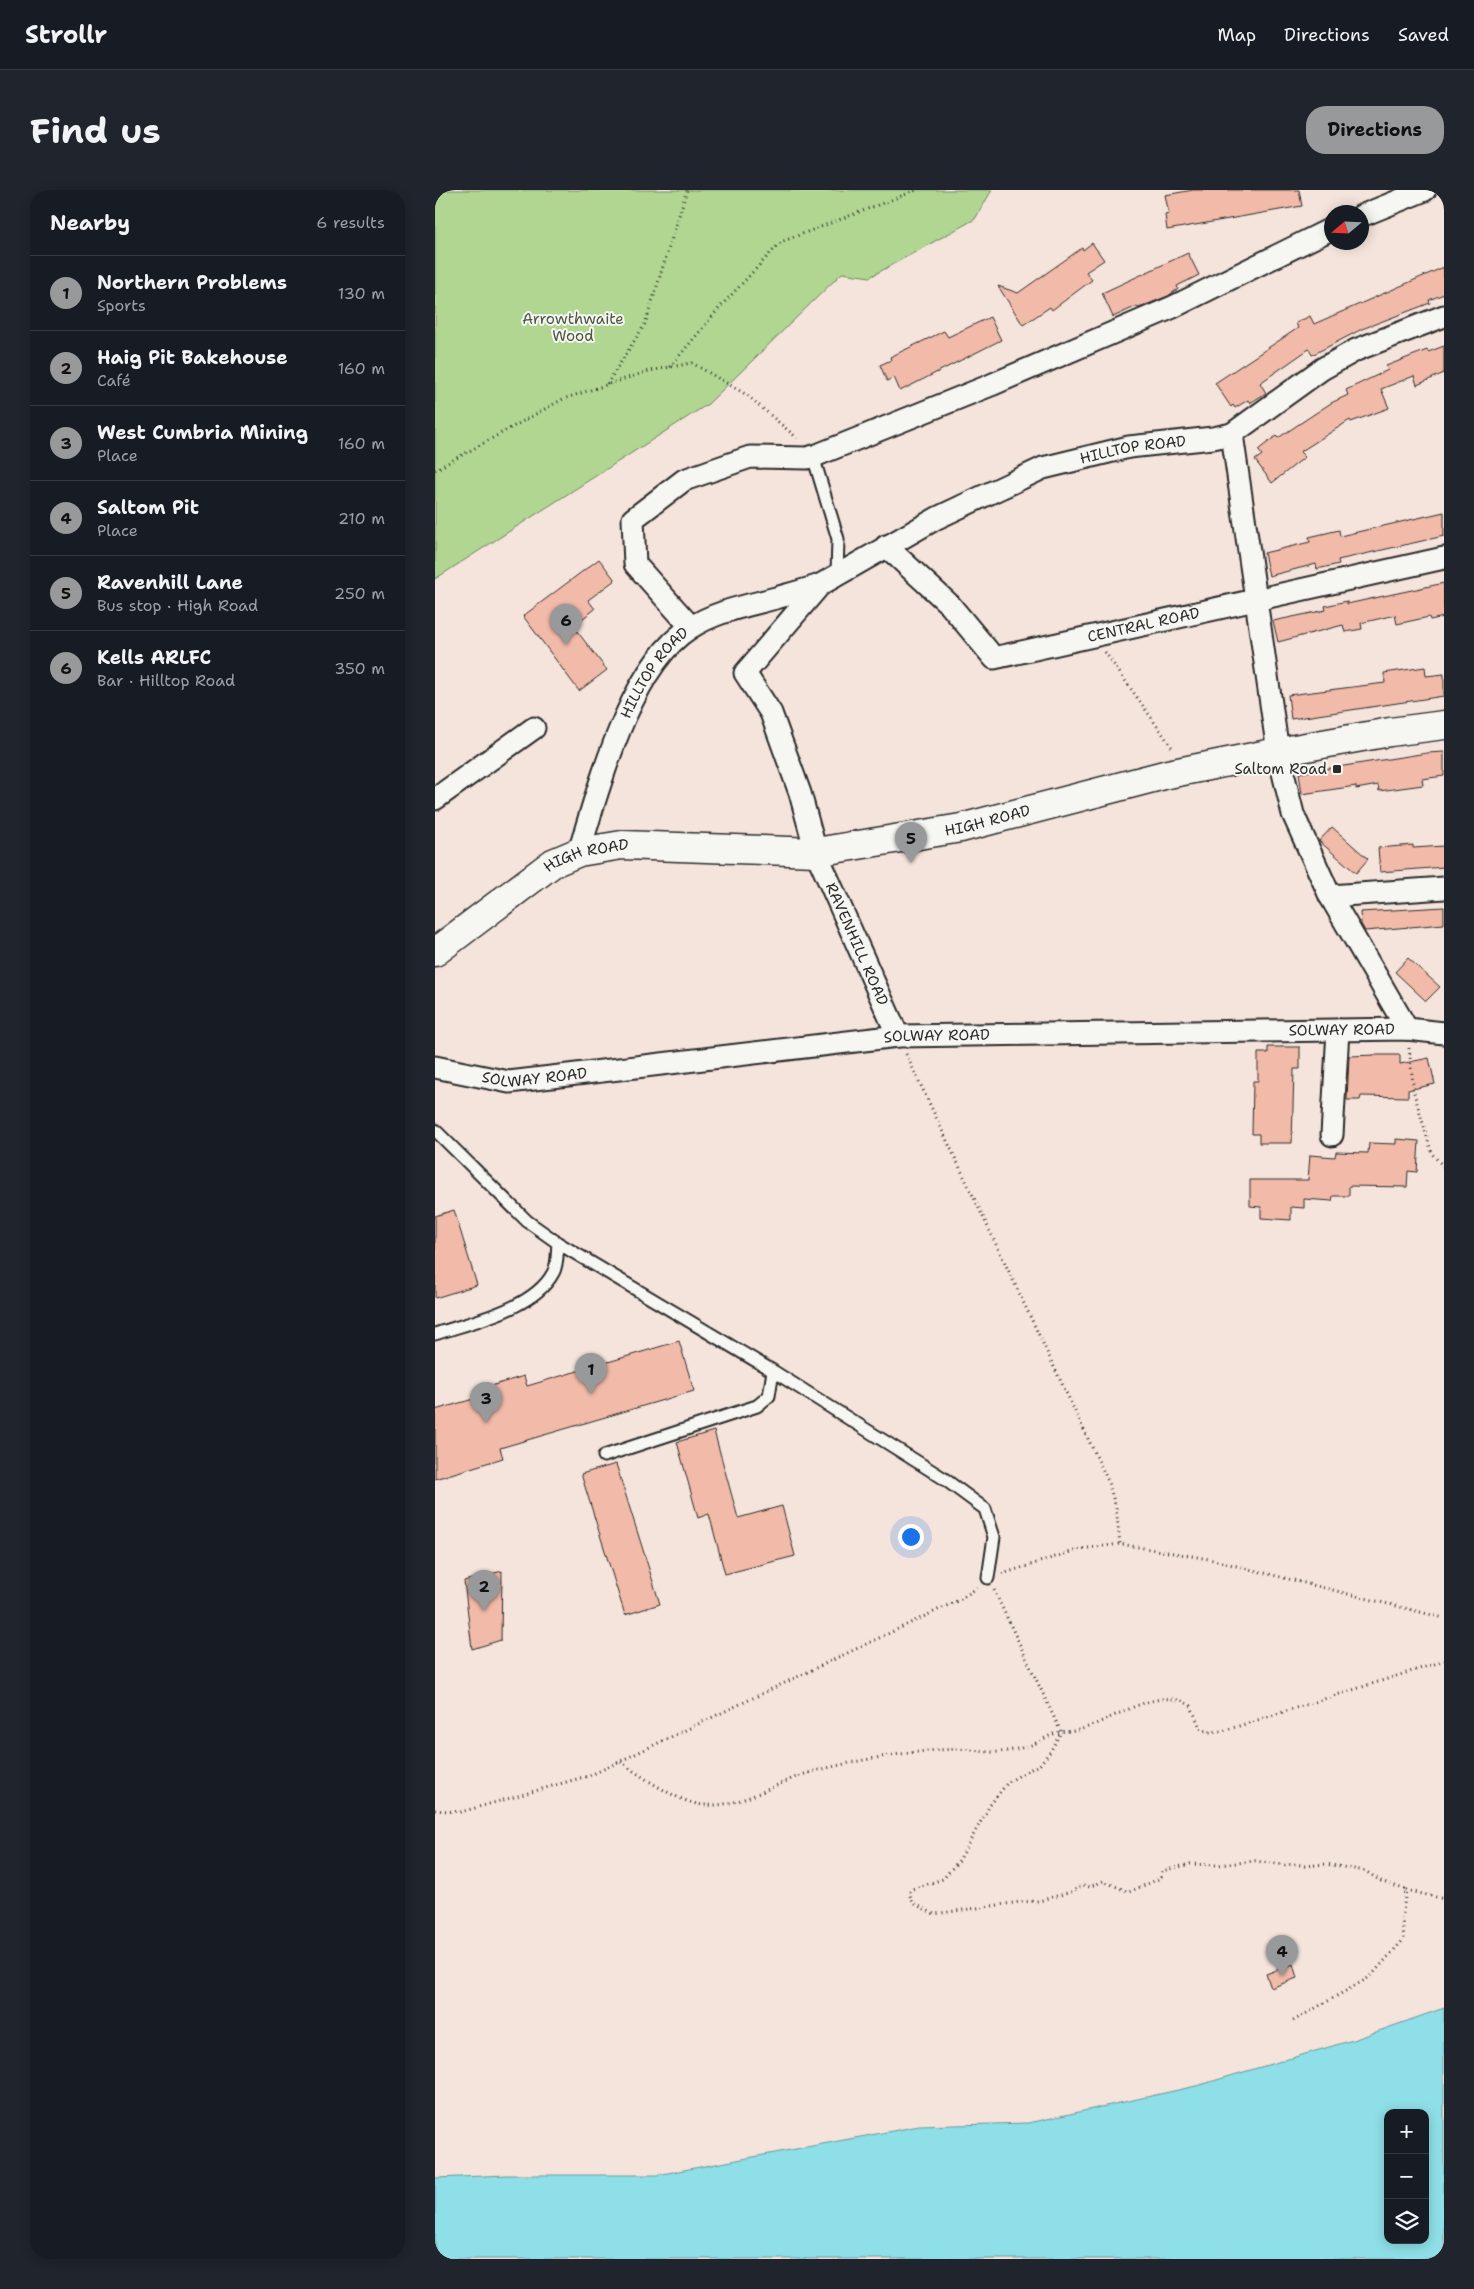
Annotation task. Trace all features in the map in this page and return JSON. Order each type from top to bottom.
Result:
[{"type":"street","points":[[1369,213],[1425,190]]},
{"type":"street","points":[[691,627],[635,564],[633,519],[684,480],[750,457],[807,458],[815,456],[991,385],[1173,306],[1324,232]]},
{"type":"street","name":"HILLTOP ROAD","points":[[579,852],[598,792],[629,708],[657,661],[673,640],[691,627],[718,613],[828,580],[937,518],[1043,468],[1129,447],[1213,438],[1232,434],[1322,369],[1356,350],[1444,316]]},
{"type":"street","points":[[1232,434],[1278,752],[1293,814],[1329,896],[1407,1029]]},
{"type":"street","name":"CENTRAL ROAD","points":[[886,546],[950,605],[994,658],[1444,558]]},
{"type":"street","name":"HILLTOP ROAD","points":[[745,673],[828,580]]},
{"type":"street","name":"RAVENHILL ROAD","points":[[745,673],[771,713],[800,792],[816,852],[898,1036]]},
{"type":"street","name":"HIGH ROAD","points":[[435,952],[553,863],[579,852],[622,845],[816,852],[961,828],[1168,774],[1390,732],[1444,725]]},
{"type":"street","points":[[435,799],[534,728]]},
{"type":"street","points":[[1329,896],[1444,888]]},
{"type":"street","name":"SOLWAY ROAD","points":[[435,1067],[509,1082],[898,1036],[1407,1029],[1444,1032]]},
{"type":"street","points":[[1333,1135],[1338,1030]]},
{"type":"lane","points":[[815,456],[838,539],[828,580]]},
{"type":"lane","points":[[435,1130],[527,1221],[773,1370],[943,1478],[985,1509],[994,1537],[988,1578]]},
{"type":"lane","points":[[435,1334],[508,1309],[541,1291],[554,1272],[559,1242]]},
{"type":"lane","points":[[604,1456],[757,1406],[769,1396],[773,1370]]},
{"type":"path","points":[[606,385],[645,324],[687,190]]},
{"type":"path","points":[[669,368],[721,306],[781,242],[917,190]]},
{"type":"path","points":[[435,470],[563,399],[649,371],[693,363],[747,395],[815,456]]},
{"type":"path","points":[[1103,649],[1173,750]]},
{"type":"path","points":[[1407,1029],[1414,1093],[1431,1154],[1444,1167]]},
{"type":"path","points":[[898,1036],[1108,1481],[1116,1508],[1120,1544]]},
{"type":"path","points":[[435,1810],[461,1812],[591,1774],[621,1762],[961,1599],[988,1578],[1080,1549],[1120,1544],[1209,1559],[1444,1618]]},
{"type":"path","points":[[988,1578],[1061,1732]]},
{"type":"path","points":[[621,1762],[643,1778],[679,1796],[703,1805],[721,1804],[737,1802],[806,1773],[901,1753],[959,1749],[998,1752],[1029,1746],[1061,1732],[1075,1731],[1093,1725],[1130,1708],[1176,1699],[1191,1706],[1200,1728],[1208,1732],[1223,1731],[1444,1661]]},
{"type":"path","points":[[1061,1732],[1050,1752],[1040,1764],[1007,1782],[990,1805],[960,1859],[943,1879],[912,1889],[909,1893],[913,1903],[933,1914],[1039,1901],[1071,1892],[1083,1885],[1090,1887],[1103,1881],[1129,1892],[1161,1878],[1163,1871],[1181,1867],[1255,1862],[1305,1866],[1326,1864],[1356,1869],[1406,1890],[1444,1899]]},
{"type":"path","points":[[1293,2021],[1370,1977],[1404,1939],[1402,1919],[1406,1890]]},
{"type":"green space","name":"Arrowthwaite Wood","points":[[435,190],[992,190],[975,219],[870,277],[842,273],[708,404],[435,579]]},
{"type":"water","points":[[1444,2008],[1444,2259],[435,2259],[435,2178],[507,2175],[657,2175],[919,2126],[1029,2123],[1196,2086],[1353,2040]]},
{"type":"building","points":[[1193,190],[1299,190],[1302,206],[1167,230],[1165,215],[1169,214],[1165,195]]},
{"type":"building","points":[[1092,243],[1104,260],[1086,272],[1092,280],[1052,310],[1050,307],[1023,325],[998,286],[1018,293]]},
{"type":"building","points":[[1188,253],[1199,275],[1177,286],[1178,289],[1168,296],[1138,308],[1137,306],[1113,317],[1102,293]]},
{"type":"building","points":[[1444,267],[1444,294],[1429,300],[1430,303],[1362,329],[1312,355],[1309,349],[1260,383],[1266,393],[1250,403],[1248,400],[1235,408],[1233,405],[1231,407],[1215,383],[1298,328],[1296,323],[1310,316],[1314,324]]},
{"type":"building","points":[[990,317],[1001,340],[900,391],[894,377],[887,381],[880,365],[891,360],[890,357],[944,331],[948,337]]},
{"type":"building","points":[[1444,346],[1444,373],[1417,385],[1414,376],[1381,389],[1389,408],[1351,422],[1350,420],[1300,452],[1305,457],[1272,483],[1255,460],[1262,455],[1258,450],[1276,436],[1278,438],[1331,403],[1348,395],[1346,390],[1388,370],[1386,366],[1427,350],[1428,352]]},
{"type":"building","points":[[1444,512],[1444,536],[1338,560],[1339,564],[1317,569],[1316,564],[1269,576],[1264,553],[1310,542],[1309,537],[1339,530],[1340,536]]},
{"type":"building","points":[[599,559],[615,580],[588,600],[595,609],[573,626],[607,670],[579,691],[523,616]]},
{"type":"building","points":[[1444,583],[1444,617],[1430,620],[1429,617],[1397,624],[1395,615],[1361,623],[1362,629],[1345,632],[1343,625],[1278,642],[1273,621],[1326,610],[1325,606],[1347,601],[1347,604]]},
{"type":"building","points":[[1425,667],[1426,676],[1444,674],[1444,696],[1291,719],[1288,695],[1385,683],[1384,673]]},
{"type":"building","points":[[1444,752],[1444,776],[1422,779],[1423,785],[1379,791],[1378,785],[1356,789],[1356,786],[1302,794],[1299,773]]},
{"type":"building","points":[[1332,827],[1368,859],[1356,873],[1319,841]]},
{"type":"building","points":[[1413,845],[1413,848],[1444,846],[1444,867],[1380,872],[1378,848]]},
{"type":"building","points":[[1444,907],[1444,924],[1365,931],[1361,924],[1360,912]]},
{"type":"building","points":[[1408,958],[1440,987],[1426,1001],[1395,972]]},
{"type":"building","points":[[1268,1047],[1300,1047],[1300,1069],[1294,1069],[1292,1143],[1259,1143],[1259,1134],[1252,1134],[1253,1081],[1258,1081],[1258,1053],[1268,1053]]},
{"type":"building","points":[[1400,1055],[1400,1064],[1429,1058],[1435,1084],[1408,1090],[1408,1097],[1361,1096],[1360,1100],[1347,1100],[1349,1056]]},
{"type":"building","points":[[1396,1139],[1419,1141],[1417,1172],[1408,1171],[1407,1187],[1349,1186],[1349,1196],[1333,1196],[1332,1201],[1304,1199],[1304,1208],[1291,1207],[1291,1220],[1261,1218],[1261,1207],[1250,1206],[1250,1180],[1308,1180],[1310,1155],[1335,1157],[1336,1152],[1368,1153],[1369,1143],[1396,1144]]},
{"type":"building","points":[[454,1210],[477,1285],[435,1298],[435,1216]]},
{"type":"building","points":[[679,1341],[694,1391],[500,1448],[503,1458],[435,1479],[435,1410],[484,1396],[481,1389],[524,1376],[527,1386]]},
{"type":"building","points":[[714,1431],[738,1518],[782,1506],[795,1556],[725,1574],[709,1514],[698,1518],[677,1442]]},
{"type":"building","points":[[616,1464],[660,1604],[625,1615],[581,1474]]},
{"type":"building","points":[[502,1571],[501,1640],[472,1649],[464,1581]]},
{"type":"building","points":[[1293,1964],[1297,1978],[1271,1988],[1266,1974]]},
{"type":"place","name":"Kells ARLFC","points":[[566,645]]},
{"type":"place","name":"Saltom Road","points":[[1337,769]]},
{"type":"place","name":"Ravenhill Lane","points":[[911,863]]},
{"type":"place","name":"Northern Problems","points":[[591,1394]]},
{"type":"place","name":"West Cumbria Mining","points":[[486,1423]]},
{"type":"place","name":"Haig Pit Bakehouse","points":[[484,1611]]},
{"type":"place","name":"Saltom Pit","points":[[1282,1976]]}]
